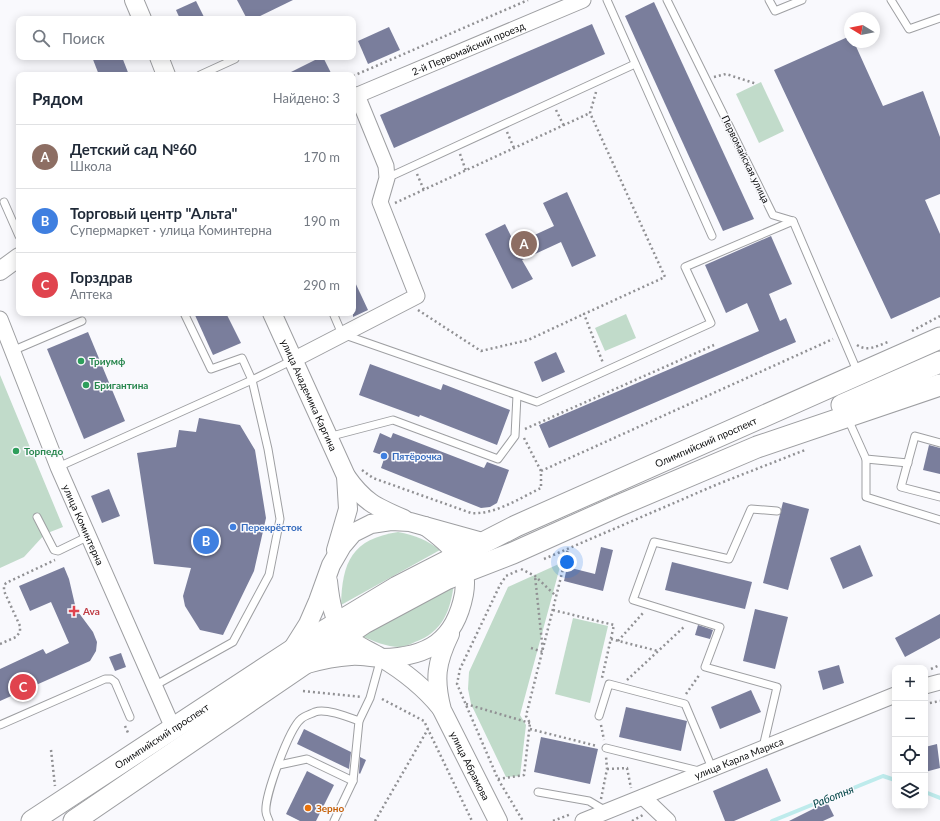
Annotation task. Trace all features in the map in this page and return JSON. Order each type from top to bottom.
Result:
[{"type":"main road","name":"Олимпийский проспект","points":[[74,821],[298,658],[342,629],[364,623],[461,563],[482,542],[937,339]]},
{"type":"main road","points":[[757,447],[829,411],[940,362]]},
{"type":"main road","points":[[757,447],[940,385]]},
{"type":"main road","name":"Олимпийский проспект","points":[[461,563],[490,562],[757,447]]},
{"type":"main road","name":"Олимпийский проспект","points":[[32,821],[173,728],[298,658]]},
{"type":"street","points":[[134,0],[141,16]]},
{"type":"street","name":"2-й Первомайский проезд","points":[[356,96],[583,0]]},
{"type":"street","points":[[160,60],[165,72]]},
{"type":"street","points":[[293,360],[417,296],[380,202],[386,178],[386,166],[356,98]]},
{"type":"street","points":[[0,271],[16,259]]},
{"type":"street","name":"улица Академика Каргина","points":[[273,316],[328,437],[354,473]]},
{"type":"street","name":"улица Коминтерна","points":[[0,319],[7,346],[58,467],[173,728]]},
{"type":"street","points":[[354,473],[364,499],[376,507],[418,524],[444,539],[461,563]]},
{"type":"street","points":[[354,473],[348,509],[329,571],[330,606],[342,629],[355,643],[382,658],[414,681],[431,696],[442,710]]},
{"type":"street","name":"Олимпийский проспект","points":[[461,563],[466,585],[461,606],[455,624],[438,643],[419,653],[404,656],[382,658],[352,656],[298,658],[308,624],[329,571],[342,546],[353,534],[371,524],[391,521],[418,524],[482,542]]},
{"type":"street","name":"Олимпийский проспект","points":[[461,606],[490,562]]},
{"type":"street","points":[[442,710],[437,691],[436,673],[440,656],[455,624]]},
{"type":"street","points":[[928,685],[940,682]]},
{"type":"street","name":"улица Карла Маркса","points":[[583,821],[604,807],[707,770],[892,696]]},
{"type":"street","name":"улица Абрамова","points":[[442,710],[498,821]]},
{"type":"street","points":[[637,794],[668,821]]},
{"type":"lane","points":[[606,0],[712,236]]},
{"type":"lane","name":"Первомайская улица","points":[[668,0],[773,215],[793,221]]},
{"type":"lane","points":[[769,0],[775,11],[802,0]]},
{"type":"lane","points":[[891,0],[909,28],[940,18]]},
{"type":"lane","points":[[207,72],[233,60]]},
{"type":"lane","points":[[386,178],[635,64]]},
{"type":"lane","points":[[4,202],[16,229]]},
{"type":"lane","points":[[334,316],[342,334],[537,402],[711,323],[684,267],[793,221],[858,375]]},
{"type":"lane","points":[[154,686],[233,642],[269,575],[280,519],[268,449],[252,380],[242,358],[211,369],[185,316]]},
{"type":"lane","points":[[7,346],[82,322]]},
{"type":"lane","points":[[58,467],[252,380],[293,360]]},
{"type":"lane","points":[[328,437],[393,420],[498,459],[515,436],[517,395]]},
{"type":"lane","points":[[847,416],[866,459],[866,498],[940,520]]},
{"type":"lane","points":[[940,443],[915,436],[901,487],[940,497]]},
{"type":"lane","points":[[866,459],[908,463]]},
{"type":"lane","points":[[763,747],[777,687],[705,667],[720,627],[633,600],[654,542],[729,559],[751,509],[777,511]]},
{"type":"lane","points":[[37,518],[54,550],[58,550],[88,536]]},
{"type":"lane","points":[[334,821],[353,780],[359,721],[370,698],[382,658]]},
{"type":"lane","points":[[0,725],[105,679],[111,679],[115,682],[130,717]]},
{"type":"lane","points":[[599,716],[609,684],[685,704],[707,770]]},
{"type":"lane","points":[[269,821],[266,812],[268,796],[286,744],[301,719],[316,712],[338,714],[359,721]]},
{"type":"lane","points":[[606,748],[707,770]]},
{"type":"lane","points":[[279,765],[307,759],[353,780]]},
{"type":"lane","points":[[538,792],[588,801],[604,807]]},
{"type":"path","points":[[356,75],[528,0]]},
{"type":"path","points":[[706,78],[726,74],[757,84]]},
{"type":"path","points":[[406,301],[481,351],[528,340],[665,277],[590,113],[599,80]]},
{"type":"path","points":[[552,102],[564,126]]},
{"type":"path","points":[[383,209],[590,113]]},
{"type":"path","points":[[503,124],[514,148]]},
{"type":"path","points":[[456,145],[466,170]]},
{"type":"path","points":[[413,165],[424,190]]},
{"type":"path","points":[[584,314],[606,370]]},
{"type":"path","points":[[910,332],[940,316]]},
{"type":"path","points":[[541,471],[818,345],[851,332],[857,345],[862,348],[870,348],[891,340]]},
{"type":"path","points":[[354,473],[373,478],[471,513],[479,514],[494,510],[541,488],[541,471],[520,431],[714,345]]},
{"type":"path","points":[[541,560],[718,484],[811,448]]},
{"type":"path","points":[[498,779],[524,775],[530,729],[530,723],[526,716],[568,548]]},
{"type":"path","points":[[0,644],[16,637],[20,632],[20,626],[4,591],[4,586],[6,583],[61,558]]},
{"type":"path","points":[[523,821],[498,779],[457,684],[460,669],[500,585],[506,576],[528,566]]},
{"type":"path","points":[[521,569],[535,576],[556,596]]},
{"type":"path","points":[[535,576],[542,652]]},
{"type":"path","points":[[618,641],[650,605]]},
{"type":"path","points":[[553,610],[614,625],[600,682]]},
{"type":"path","points":[[620,687],[692,618]]},
{"type":"path","points":[[611,639],[658,650]]},
{"type":"path","points":[[531,648],[542,652]]},
{"type":"path","points":[[680,702],[705,667]]},
{"type":"path","points":[[303,691],[370,698]]},
{"type":"path","points":[[382,699],[424,721],[472,821]]},
{"type":"path","points":[[928,703],[940,701]]},
{"type":"path","points":[[466,704],[530,723]]},
{"type":"path","points":[[530,729],[606,748],[599,716]]},
{"type":"path","points":[[126,726],[129,735]]},
{"type":"path","points":[[375,821],[428,729]]},
{"type":"path","points":[[51,750],[55,786]]},
{"type":"path","points":[[604,807],[607,769],[627,768],[637,794]]},
{"type":"path","points":[[632,821],[638,819],[636,821]]},
{"type":"green space","points":[[761,82],[784,131],[759,143],[736,94]]},
{"type":"green space","points":[[626,314],[636,338],[605,351],[595,328]]},
{"type":"green space","name":"Торпедо","points":[[0,375],[63,527],[45,534],[24,557],[0,568]]},
{"type":"green space","points":[[398,532],[420,538],[440,550],[341,605],[344,576],[347,565],[353,555],[360,547],[370,540],[382,535]]},
{"type":"green space","points":[[561,563],[520,715],[526,725],[520,776],[506,777],[471,704],[468,689],[469,672],[508,587]]},
{"type":"green space","points":[[454,582],[451,602],[444,619],[439,626],[425,638],[408,645],[395,647],[375,642],[361,636]]},
{"type":"green space","points":[[573,618],[608,626],[590,703],[555,694]]},
{"type":"building","points":[[237,0],[293,0],[260,16],[245,16]]},
{"type":"building","points":[[196,1],[204,16],[179,16],[176,10]]},
{"type":"building","points":[[654,2],[754,219],[723,231],[625,16]]},
{"type":"building","points":[[592,24],[605,54],[394,148],[380,115]]},
{"type":"building","points":[[389,27],[400,50],[368,64],[358,41]]},
{"type":"building","points":[[844,39],[844,48],[857,48],[883,106],[923,91],[940,137],[940,194],[925,200],[940,234],[940,297],[891,319],[774,70]]},
{"type":"building","points":[[93,60],[123,60],[128,72],[98,72]]},
{"type":"building","points":[[315,60],[324,60],[330,72],[291,72]]},
{"type":"building","points":[[567,192],[596,256],[572,267],[561,242],[522,260],[533,279],[512,289],[485,234],[505,224],[515,244],[554,226],[543,203]]},
{"type":"building","points":[[771,236],[792,284],[769,294],[780,321],[786,318],[796,342],[549,448],[539,425],[759,331],[747,303],[726,313],[705,265]]},
{"type":"building","points":[[356,284],[368,310],[356,316]]},
{"type":"building","points":[[195,316],[228,316],[241,343],[213,355]]},
{"type":"building","name":"Бригантина","points":[[88,332],[125,421],[84,439],[47,349]]},
{"type":"building","points":[[556,352],[565,372],[542,382],[534,362]]},
{"type":"building","points":[[370,364],[441,390],[443,384],[510,410],[497,445],[420,415],[419,417],[359,395]]},
{"type":"building","points":[[199,418],[240,425],[255,450],[266,518],[254,571],[223,635],[200,630],[185,606],[183,596],[191,568],[154,564],[137,453],[176,447],[179,430],[196,432]]},
{"type":"building","points":[[380,433],[391,438],[393,433],[484,468],[487,462],[509,470],[497,503],[490,507],[481,508],[381,468],[385,456],[373,452]]},
{"type":"building","points":[[929,445],[940,448],[940,474],[923,470]]},
{"type":"building","points":[[109,489],[120,516],[102,523],[91,496]]},
{"type":"building","points":[[783,502],[809,509],[788,590],[763,583]]},
{"type":"building","points":[[860,545],[873,576],[843,589],[830,558]]},
{"type":"building","points":[[601,547],[613,550],[603,591],[564,581],[567,567],[595,574]]},
{"type":"building","points":[[672,562],[752,582],[745,609],[665,590]]},
{"type":"building","points":[[64,567],[69,579],[76,609],[93,632],[97,642],[96,651],[90,661],[0,701],[0,669],[43,649],[46,654],[69,643],[51,602],[30,611],[19,586]]},
{"type":"building","points":[[755,609],[788,617],[775,669],[743,661]]},
{"type":"building","points":[[940,614],[940,638],[905,657],[895,638]]},
{"type":"building","points":[[698,625],[713,630],[710,639],[695,635]]},
{"type":"building","points":[[121,653],[126,667],[115,671],[109,657]]},
{"type":"building","points":[[839,665],[844,683],[823,690],[818,671]]},
{"type":"building","points":[[751,690],[761,712],[720,729],[711,707]]},
{"type":"building","points":[[626,707],[687,721],[681,751],[619,737]]},
{"type":"building","points":[[304,729],[351,752],[349,769],[297,744]]},
{"type":"building","points":[[541,737],[598,749],[590,784],[534,772]]},
{"type":"building","points":[[937,744],[940,768],[928,771],[928,746]]},
{"type":"building","points":[[360,757],[366,760],[360,774],[359,773]]},
{"type":"building","points":[[767,768],[781,801],[734,821],[725,821],[713,791]]},
{"type":"building","points":[[307,771],[334,785],[316,821],[300,821],[286,814]]},
{"type":"building","points":[[827,802],[834,816],[823,821],[789,821]]},
{"type":"waterway","name":"Работня","points":[[772,821],[883,776],[892,779]]},
{"type":"waterway","name":"Работня","points":[[928,793],[940,798]]},
{"type":"place","name":"Детский сад №60","points":[[524,244]]},
{"type":"place","name":"Триумф","points":[[81,361]]},
{"type":"place","name":"Бригантина","points":[[86,385]]},
{"type":"place","name":"Торпедо","points":[[16,451]]},
{"type":"place","name":"Пятёрочка","points":[[384,456]]},
{"type":"place","name":"Перекрёсток","points":[[233,527]]},
{"type":"place","name":"Торговый центр \"Альта\"","points":[[206,541]]},
{"type":"place","name":"Ava","points":[[74,611]]},
{"type":"place","name":"Горздрав","points":[[23,687]]},
{"type":"place","name":"Зерно","points":[[308,808]]}]
